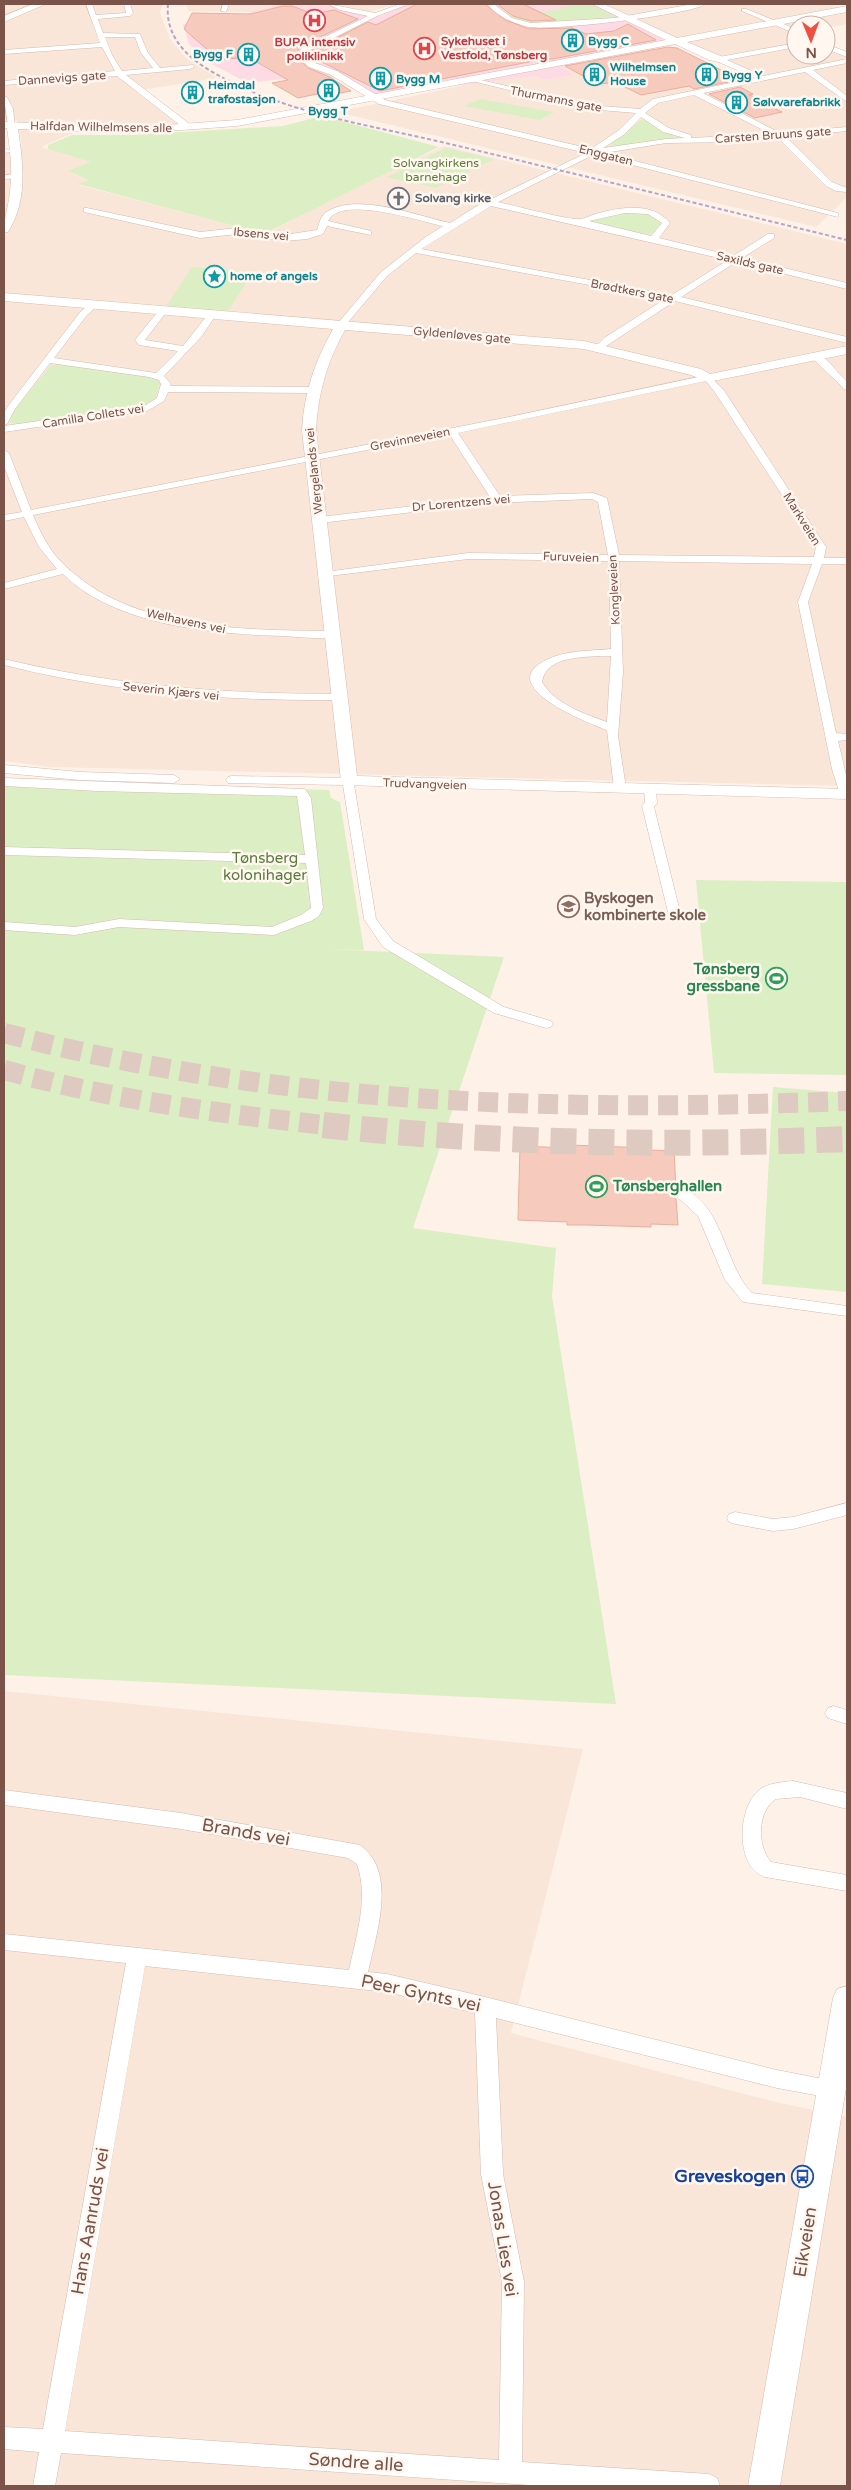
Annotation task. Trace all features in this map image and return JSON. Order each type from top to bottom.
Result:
[{"type":"main road","points":[[4,19],[42,4]]},
{"type":"main road","points":[[596,4],[720,59]]},
{"type":"main road","name":"Halfdan Wilhelmsens alle","points":[[8,125],[107,130],[188,127],[265,119],[847,9]]},
{"type":"main road","points":[[4,229],[14,208],[18,176],[9,151],[8,125]]},
{"type":"main road","name":"Gyldenløves gate","points":[[4,296],[93,306],[600,347],[696,372],[708,378]]},
{"type":"main road","name":"Wergelands vei","points":[[341,325],[323,357],[312,390],[309,430],[349,781]]},
{"type":"main road","name":"Grevinneveien","points":[[708,378],[847,350]]},
{"type":"main road","name":"Trudvangveien","points":[[349,781],[847,794]]},
{"type":"main road","name":"Eikveien","points":[[764,2486],[847,1998]]},
{"type":"street","points":[[89,4],[110,59],[120,74],[188,127]]},
{"type":"street","points":[[94,17],[128,15],[130,13],[127,4]]},
{"type":"street","points":[[330,4],[342,9],[375,15],[406,4]]},
{"type":"street","points":[[490,4],[518,23],[528,25],[615,20],[703,4]]},
{"type":"street","points":[[744,10],[786,27]]},
{"type":"street","name":"Enggaten","points":[[375,15],[304,50],[301,56],[312,65],[334,73],[382,102],[592,152],[791,202],[835,215]]},
{"type":"street","points":[[100,35],[138,35],[145,53],[158,70]]},
{"type":"street","points":[[4,52],[104,45]]},
{"type":"street","points":[[720,59],[786,46]]},
{"type":"street","points":[[720,59],[762,78]]},
{"type":"street","points":[[592,152],[622,132],[641,112],[656,101],[847,61]]},
{"type":"street","name":"Dannevigs gate","points":[[4,83],[190,67]]},
{"type":"street","points":[[806,70],[815,74],[847,100]]},
{"type":"street","name":"Thurmanns gate","points":[[472,80],[588,107],[641,112]]},
{"type":"street","points":[[694,92],[780,136],[829,184],[843,190]]},
{"type":"street","points":[[4,99],[9,109],[8,125]]},
{"type":"street","name":"Carsten Bruuns gate","points":[[641,112],[666,130],[700,139]]},
{"type":"street","name":"Carsten Bruuns gate","points":[[592,152],[652,143],[700,139],[734,140],[847,129]]},
{"type":"street","name":"Wergelands vei","points":[[341,325],[373,285],[414,250],[449,225],[592,152]]},
{"type":"street","points":[[4,177],[18,176]]},
{"type":"street","name":"Saxilds gate","points":[[490,203],[581,222],[847,286]]},
{"type":"street","name":"Ibsens vei","points":[[87,210],[200,235],[237,231],[275,237],[302,237],[320,232],[325,218],[332,213],[365,206],[449,225]]},
{"type":"street","points":[[581,222],[613,211],[649,213],[659,217],[666,223],[661,232],[653,239]]},
{"type":"street","points":[[324,223],[368,233]]},
{"type":"street","points":[[600,347],[607,340],[771,236]]},
{"type":"street","name":"Brødtkers gate","points":[[414,250],[674,298],[847,340]]},
{"type":"street","points":[[4,422],[11,408],[84,313],[93,306]]},
{"type":"street","points":[[163,311],[140,340],[144,344],[185,349]]},
{"type":"street","points":[[158,376],[198,335],[212,315]]},
{"type":"street","points":[[815,356],[824,361],[847,387]]},
{"type":"street","points":[[48,360],[158,376],[166,384],[164,389],[312,390]]},
{"type":"street","name":"Grevinneveien","points":[[4,518],[452,431],[708,378]]},
{"type":"street","name":"Markveien","points":[[708,378],[718,390],[821,547],[821,556],[804,590],[803,602],[831,737],[847,794]]},
{"type":"street","name":"Camilla Collets vei","points":[[4,429],[147,408],[161,399],[164,389]]},
{"type":"street","points":[[452,431],[497,499]]},
{"type":"street","name":"Welhavens vei","points":[[4,453],[45,547],[63,571],[100,595],[128,608],[163,619],[212,629],[256,633],[333,634]]},
{"type":"street","name":"Dr Lorentzens vei","points":[[320,520],[427,505],[497,499],[585,496],[599,497],[602,500]]},
{"type":"street","name":"Kongleveien","points":[[602,500],[614,558],[617,652],[613,728],[620,788]]},
{"type":"street","name":"Furuveien","points":[[325,575],[468,556],[847,561]]},
{"type":"street","points":[[4,586],[63,571]]},
{"type":"street","points":[[613,728],[580,715],[545,696],[536,682],[537,676],[549,663],[577,656],[617,652]]},
{"type":"street","name":"Severin Kjærs vei","points":[[4,662],[53,675],[163,692],[247,698],[340,697]]},
{"type":"street","points":[[831,737],[847,737]]},
{"type":"street","name":"Trudvangveien","points":[[4,769],[100,776],[349,781]]},
{"type":"street","points":[[349,781],[348,789],[356,846],[370,919],[388,944],[499,1010],[546,1024]]},
{"type":"street","points":[[4,782],[98,788],[301,792],[305,798],[317,908],[314,914],[274,931],[119,924],[75,931],[4,926]]},
{"type":"street","points":[[650,789],[651,803],[648,806],[675,916]]},
{"type":"street","points":[[4,851],[312,859]]},
{"type":"street","points":[[680,1193],[703,1212],[713,1230],[737,1290],[748,1298],[847,1311]]},
{"type":"street","points":[[735,1518],[773,1524],[793,1523],[847,1509]]},
{"type":"street","points":[[847,1801],[788,1788],[773,1791],[765,1796],[758,1806],[751,1829],[758,1857],[765,1868],[847,1883]]},
{"type":"street","name":"Brands vei","points":[[4,1797],[181,1821],[353,1851],[364,1859],[370,1873],[371,1897],[357,1979]]},
{"type":"street","name":"Peer Gynts vei","points":[[4,1942],[387,1983],[777,2078],[831,2089]]},
{"type":"street","name":"Hans Aanruds vei","points":[[44,2486],[137,1956]]},
{"type":"street","name":"Jonas Lies vei","points":[[485,2006],[492,2174],[513,2291],[510,2472]]},
{"type":"street","name":"Søndre alle","points":[[4,2438],[709,2486]]},
{"type":"shaded area","points":[[4,4],[163,4],[160,13],[170,39],[187,59],[217,78],[135,91],[179,125],[89,126],[41,147],[90,162],[68,171],[87,180],[79,185],[266,234],[342,194],[444,146],[847,244],[847,786],[50,767],[4,761],[4,150],[22,146],[17,120],[4,119]]},
{"type":"shaded area","points":[[187,4],[280,4],[250,12],[188,11]]},
{"type":"shaded area","name":"Sykehuset i Vestfold, Tønsberg","points":[[282,4],[327,4],[366,15],[380,16],[408,4],[592,4],[678,44],[561,67],[574,75],[544,80],[536,76],[380,95],[324,74],[248,83],[206,61],[189,44],[183,24],[246,25],[250,12]]},
{"type":"shaded area","points":[[337,4],[396,4],[368,12]]},
{"type":"shaded area","points":[[606,4],[829,4],[847,13],[847,24],[836,26],[836,15],[786,15],[786,47],[718,60]]},
{"type":"shaded area","points":[[786,49],[786,65],[836,65],[836,53],[847,58],[847,197],[816,227],[337,112],[474,83],[536,76],[544,80],[573,75],[560,67],[574,64],[758,77],[724,60]]},
{"type":"shaded area","points":[[4,1691],[583,1749],[511,2033],[776,2102],[847,2117],[847,2486],[4,2486]]},
{"type":"green space","points":[[579,4],[589,4],[616,17],[531,24],[516,20],[504,13],[545,12]]},
{"type":"green space","points":[[480,99],[554,112],[540,120],[464,106]]},
{"type":"green space","points":[[322,116],[439,147],[264,234],[78,184],[88,180],[68,171],[90,162],[48,149],[48,145],[72,135],[133,135],[283,126]]},
{"type":"green space","points":[[641,120],[648,121],[683,138],[619,146],[610,143]]},
{"type":"green space","name":"Solvangkirkens barnehage","points":[[446,148],[494,159],[436,188],[387,177]]},
{"type":"green space","points":[[639,212],[660,219],[661,227],[655,233],[645,235],[589,221],[604,214]]},
{"type":"green space","points":[[192,267],[253,272],[225,316],[163,311]]},
{"type":"green space","points":[[51,365],[146,376],[157,379],[160,383],[155,400],[144,406],[19,425],[10,422],[13,412]]},
{"type":"green space","name":"Tønsberg kolonihager","points":[[4,778],[57,783],[329,790],[331,798],[340,802],[364,950],[326,949],[504,957],[413,1228],[556,1248],[552,1296],[616,1704],[4,1675]]},
{"type":"green space","name":"Tønsberg gressbane","points":[[696,880],[847,882],[847,1075],[714,1073]]},
{"type":"green space","points":[[773,1087],[847,1093],[847,1292],[762,1284]]},
{"type":"building","points":[[417,4],[485,4],[505,20],[529,29],[572,28],[586,34],[614,31],[628,24],[656,40],[544,59],[380,91],[308,55],[309,52],[368,22],[376,25]]},
{"type":"building","points":[[497,4],[523,4],[556,20],[531,21],[513,16]]},
{"type":"building","points":[[283,6],[292,6],[313,14],[334,10],[358,19],[301,46],[295,56],[308,68],[330,77],[351,91],[340,93],[336,90],[298,98],[272,83],[288,80],[248,57],[219,60],[184,29],[192,13],[251,14]]},
{"type":"building","points":[[668,47],[677,48],[735,77],[724,79],[728,82],[694,89],[689,86],[641,95],[615,82],[601,84],[594,82],[565,66]]},
{"type":"building","name":"Sølvvarefabrikk","points":[[740,87],[753,94],[749,95],[757,98],[754,99],[782,112],[755,118],[709,94]]},
{"type":"building","name":"Tønsberghallen","points":[[568,1145],[649,1148],[649,1150],[674,1151],[676,1189],[671,1193],[676,1199],[678,1225],[651,1224],[651,1227],[567,1225],[567,1222],[518,1220],[520,1146],[568,1148]]},
{"type":"tunnel","points":[[4,1033],[108,1057],[212,1076],[317,1089],[422,1098],[528,1104],[635,1105],[847,1101]]},
{"type":"tunnel","points":[[4,1070],[86,1090],[168,1105],[334,1126]]},
{"type":"tunnel","points":[[323,1125],[454,1136],[585,1142],[650,1143],[847,1139]]},
{"type":"railway","points":[[168,4],[168,15],[173,34],[178,43],[192,58],[209,70],[237,85],[297,108],[847,240]]},
{"type":"place","name":"BUPA intensiv poliklinikk","points":[[315,21]]},
{"type":"place","name":"Bygg C","points":[[572,41]]},
{"type":"place","name":"Sykehuset i Vestfold, Tønsberg","points":[[425,48]]},
{"type":"place","name":"Bygg F","points":[[249,54]]},
{"type":"place","name":"Wilhelmsen House","points":[[594,74]]},
{"type":"place","name":"Bygg Y","points":[[706,75]]},
{"type":"place","name":"Bygg M","points":[[380,79]]},
{"type":"place","name":"Bygg T","points":[[328,90]]},
{"type":"place","name":"Heimdal trafostasjon","points":[[192,92]]},
{"type":"place","name":"Sølvvarefabrikk","points":[[737,102]]},
{"type":"place","name":"Solvang kirke","points":[[399,198]]},
{"type":"place","name":"home of angels","points":[[214,276]]},
{"type":"place","name":"Byskogen kombinerte skole","points":[[568,907]]},
{"type":"place","name":"Tønsberg gressbane","points":[[776,978]]},
{"type":"place","name":"Tønsberghallen","points":[[597,1186]]},
{"type":"place","name":"Greveskogen","points":[[802,2176]]}]
